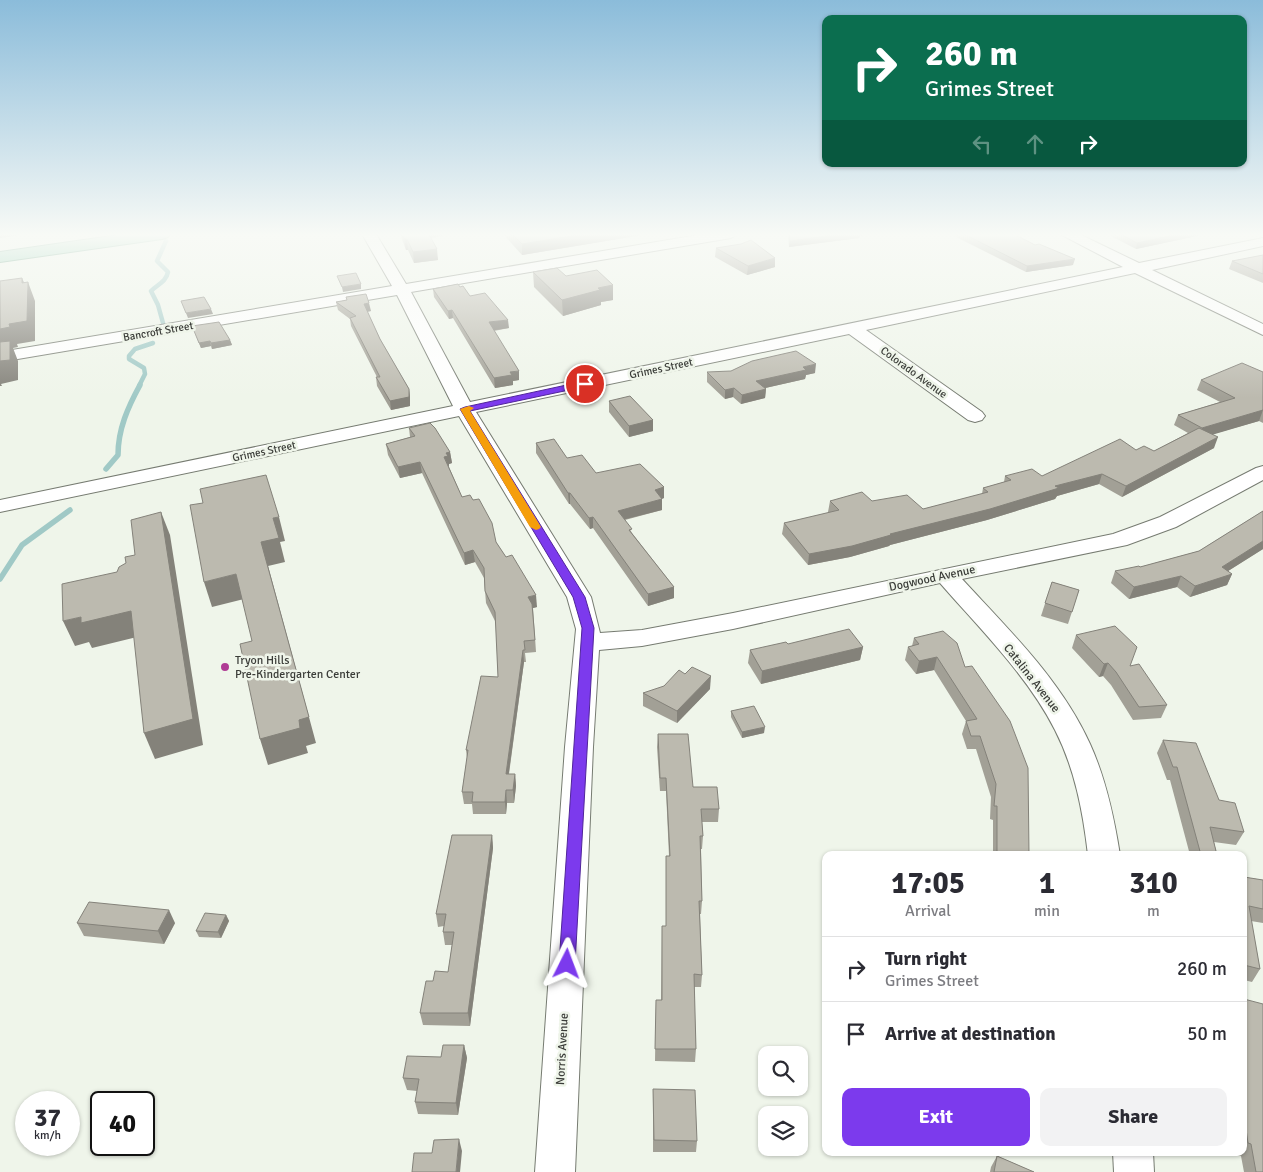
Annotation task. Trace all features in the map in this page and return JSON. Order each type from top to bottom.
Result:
[{"type":"street","name":"Bancroft Street","points":[[0,357],[410,289]]},
{"type":"street","name":"Grimes Street","points":[[0,506],[1042,289]]},
{"type":"street","points":[[1178,289],[1263,330]]},
{"type":"street","name":"Norris Avenue","points":[[402,290],[465,409],[579,597],[588,628],[579,747],[555,1172]]},
{"type":"street","name":"Colorado Avenue","points":[[852,328],[975,416]]},
{"type":"street","name":"Dogwood Avenue","points":[[588,642],[642,638],[714,625],[1130,536],[1168,522],[1263,472]]},
{"type":"street","name":"Catalina Avenue","points":[[945,575],[1046,692],[1070,731],[1086,772],[1100,825],[1103,851]]},
{"type":"street","points":[[1133,1156],[1134,1172]]},
{"type":"building","points":[[0,289],[28,289],[27,321],[9,324],[10,327],[0,329]]},
{"type":"building","points":[[433,289],[465,289],[470,296],[485,293],[508,320],[489,322],[519,371],[510,372],[512,375],[494,378],[452,310],[448,311]]},
{"type":"building","points":[[550,289],[600,290],[562,300]]},
{"type":"building","points":[[366,294],[369,303],[364,304],[380,339],[409,389],[409,397],[390,401],[376,377],[380,377],[350,318],[356,316],[336,302],[347,300],[346,297]]},
{"type":"building","points":[[204,297],[211,309],[186,313],[181,301]]},
{"type":"building","points":[[219,322],[230,340],[199,343],[192,326]]},
{"type":"building","points":[[10,341],[10,360],[0,361],[0,342]]},
{"type":"building","points":[[796,351],[816,364],[803,367],[806,370],[756,381],[766,389],[742,395],[734,388],[725,390],[707,372],[731,371],[752,361]]},
{"type":"building","points":[[1242,363],[1263,372],[1263,410],[1202,428],[1178,415],[1235,398],[1201,380]]},
{"type":"building","points":[[630,396],[653,420],[629,426],[609,401]]},
{"type":"building","points":[[430,423],[450,452],[446,453],[448,456],[444,457],[462,497],[470,495],[473,500],[479,499],[492,523],[496,542],[506,557],[512,555],[536,595],[528,597],[532,604],[535,640],[524,641],[525,650],[523,650],[506,774],[515,774],[513,790],[506,790],[505,802],[472,802],[473,792],[462,792],[468,750],[466,750],[481,676],[498,677],[495,612],[485,591],[484,568],[473,550],[464,553],[420,462],[398,467],[386,444],[415,436],[409,428]]},
{"type":"building","points":[[1199,428],[1218,437],[1126,486],[1102,474],[1055,486],[1059,488],[990,509],[890,534],[852,546],[809,554],[784,523],[839,510],[830,501],[862,492],[872,501],[907,495],[923,509],[988,492],[983,488],[1011,480],[1005,476],[1032,469],[1042,476],[1120,439],[1136,450],[1144,446],[1154,451]]},
{"type":"building","points":[[554,439],[567,458],[582,455],[596,473],[640,464],[664,487],[655,490],[662,499],[618,511],[632,529],[629,530],[674,587],[648,594],[593,517],[589,518],[570,493],[568,493],[536,443]]},
{"type":"building","points":[[266,475],[279,517],[273,518],[279,538],[261,542],[309,717],[299,720],[300,728],[260,739],[240,644],[252,641],[236,574],[204,582],[190,505],[203,503],[200,489]]},
{"type":"building","points":[[1263,511],[1263,541],[1222,567],[1232,574],[1195,586],[1181,576],[1134,587],[1115,571],[1140,567],[1199,551]]},
{"type":"building","points":[[161,512],[193,719],[144,733],[131,611],[81,623],[81,617],[63,621],[62,584],[117,572],[119,567],[126,563],[125,557],[135,555],[131,520]]},
{"type":"building","points":[[1052,582],[1079,590],[1072,612],[1045,603]]},
{"type":"building","points":[[1115,626],[1137,647],[1130,666],[1139,664],[1167,705],[1139,707],[1116,672],[1108,663],[1104,664],[1076,635]]},
{"type":"building","points":[[849,629],[863,647],[762,671],[750,650],[786,642],[788,644]]},
{"type":"building","points":[[943,631],[957,643],[965,667],[972,666],[1010,721],[1028,768],[1029,851],[997,851],[997,806],[994,806],[996,784],[980,736],[971,736],[966,721],[977,719],[937,657],[919,661],[908,647],[919,644],[914,638]]},
{"type":"building","points":[[692,667],[711,676],[677,711],[643,693],[664,686],[679,670],[685,674]]},
{"type":"building","points":[[754,706],[765,727],[742,732],[731,711]]},
{"type":"building","points":[[658,734],[688,734],[693,787],[717,787],[719,809],[701,809],[703,836],[700,836],[702,901],[699,901],[702,975],[694,974],[696,1049],[655,1049],[656,1000],[662,1000],[662,926],[666,926],[666,856],[670,856],[666,778],[660,778]]},
{"type":"building","points":[[1163,740],[1196,743],[1219,800],[1235,803],[1244,832],[1210,827],[1216,851],[1200,851],[1177,767],[1173,767]]},
{"type":"building","points":[[452,835],[492,835],[468,1013],[420,1013],[426,981],[433,981],[435,971],[448,972],[454,932],[443,932],[446,914],[436,914]]},
{"type":"building","points":[[1247,877],[1263,880],[1263,909],[1249,906],[1260,969],[1247,966]]},
{"type":"building","points":[[89,902],[169,910],[158,931],[77,923]]},
{"type":"building","points":[[205,913],[226,915],[218,932],[196,931]]},
{"type":"building","points":[[1247,1000],[1263,1004],[1263,1172],[1256,1172],[1251,1144],[1248,1143]]},
{"type":"building","points":[[443,1045],[464,1045],[456,1103],[415,1102],[419,1079],[403,1078],[407,1056],[441,1057]]},
{"type":"building","points":[[653,1089],[695,1090],[697,1141],[654,1140]]},
{"type":"building","points":[[459,1139],[456,1172],[412,1172],[414,1153],[432,1153],[434,1140]]},
{"type":"building","points":[[997,1156],[1034,1172],[994,1172]]},
{"type":"waterway","points":[[154,289],[151,291],[158,305],[163,323]]},
{"type":"waterway","points":[[139,386],[145,374],[144,368],[129,359],[129,356],[135,349],[153,343]]},
{"type":"waterway","points":[[106,469],[118,455],[118,445],[125,418],[140,385]]},
{"type":"waterway","points":[[0,579],[22,545],[70,510]]},
{"type":"slow traffic","points":[[469,408],[465,409],[479,436],[536,527]]},
{"type":"place","name":"Tryon Hills Pre-Kindergarten Center","points":[[225,667]]},
{"type":"route","points":[[567,964],[579,747],[588,628],[579,597],[479,436],[465,409],[585,384]]}]
